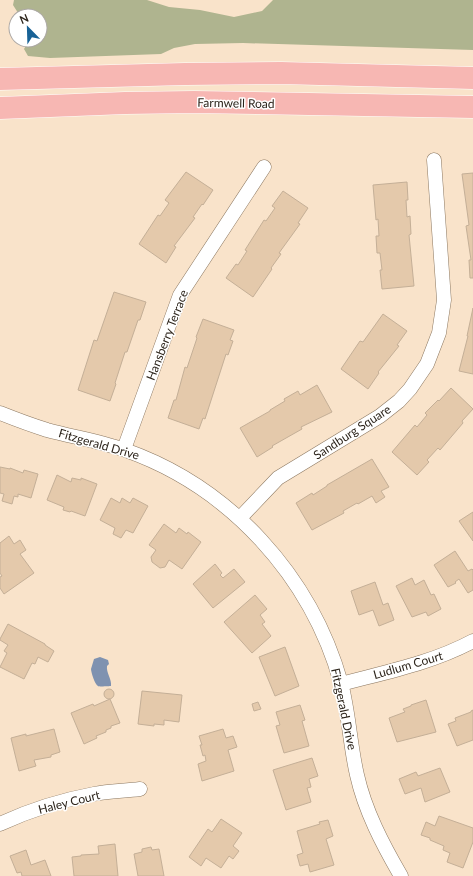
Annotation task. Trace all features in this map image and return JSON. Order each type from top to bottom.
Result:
[{"type":"main road","points":[[0,79],[282,73],[473,78]]},
{"type":"main road","name":"Farmwell Road","points":[[0,108],[194,102],[473,107]]},
{"type":"street","name":"Sandburg Square","points":[[240,518],[278,478],[380,416],[399,401],[410,389],[427,364],[438,333],[444,300],[434,160]]},
{"type":"street","name":"Hansberry Terrace","points":[[124,449],[180,295],[264,167]]},
{"type":"street","name":"Fitzgerald Drive","points":[[0,413],[47,430],[89,439],[124,449],[168,468],[218,500],[240,518],[260,538],[295,582],[310,606],[333,657],[341,684],[347,713],[357,774],[377,832],[401,876]]},
{"type":"street","name":"Ludlum Court","points":[[341,684],[427,661],[473,641]]},
{"type":"street","name":"Haley Court","points":[[0,824],[46,806],[79,797],[140,789]]},
{"type":"green space","points":[[14,0],[147,0],[169,7],[200,10],[234,17],[262,11],[273,0],[473,0],[473,50],[243,43],[195,44],[174,48],[161,54],[50,58],[28,56],[25,48],[48,48],[48,8],[15,8],[13,5]]},
{"type":"water","points":[[100,657],[108,660],[109,664],[107,669],[111,686],[98,686],[93,678],[91,669],[94,659]]},
{"type":"building","points":[[186,172],[213,190],[193,217],[195,218],[174,246],[176,247],[166,263],[139,244],[158,215],[160,216],[169,203],[165,200]]},
{"type":"building","points":[[473,173],[473,278],[470,278],[469,260],[471,260],[466,226],[469,225],[462,174]]},
{"type":"building","points":[[407,182],[407,217],[410,216],[411,234],[409,235],[414,286],[382,289],[380,270],[382,270],[380,253],[377,253],[376,236],[379,236],[378,219],[376,220],[373,185]]},
{"type":"building","points":[[283,191],[308,208],[298,223],[300,224],[279,253],[281,254],[253,297],[226,278],[236,264],[238,265],[247,251],[245,250],[264,220],[266,221],[275,208],[272,206]]},
{"type":"building","points":[[114,292],[146,302],[127,352],[125,352],[110,401],[78,390],[94,340],[97,341]]},
{"type":"building","points":[[473,308],[473,374],[459,371]]},
{"type":"building","points":[[383,314],[407,331],[397,345],[399,346],[378,372],[379,373],[368,389],[341,369],[360,341],[363,342]]},
{"type":"building","points":[[203,319],[234,330],[230,340],[233,341],[228,355],[226,354],[205,419],[203,418],[199,429],[168,418],[174,400],[176,400],[185,367],[187,368]]},
{"type":"building","points":[[317,385],[332,412],[301,427],[302,429],[272,446],[273,447],[257,457],[240,428],[270,411],[285,401],[284,399],[298,391],[300,395]]},
{"type":"building","points":[[451,388],[473,409],[440,450],[438,448],[427,460],[429,462],[417,475],[392,452],[415,425],[417,427],[427,415],[425,413]]},
{"type":"building","points":[[372,459],[389,487],[381,491],[385,497],[376,503],[372,496],[358,504],[357,503],[343,511],[344,513],[312,530],[296,503],[312,493],[313,495],[327,485]]},
{"type":"building","points":[[0,467],[10,468],[23,473],[24,470],[38,474],[31,498],[18,494],[18,497],[14,496],[12,504],[2,501],[4,494],[0,493]]},
{"type":"building","points":[[57,475],[71,482],[72,478],[81,480],[81,478],[97,484],[85,516],[63,510],[64,507],[47,500]]},
{"type":"building","points":[[111,498],[120,503],[122,498],[130,503],[133,498],[148,506],[133,533],[126,530],[121,538],[113,534],[115,528],[100,520]]},
{"type":"building","points":[[473,512],[473,541],[459,521]]},
{"type":"building","points":[[164,524],[176,533],[179,528],[187,534],[188,532],[201,542],[182,569],[169,560],[165,567],[160,568],[152,562],[151,557],[156,550],[149,545]]},
{"type":"building","points":[[9,536],[14,544],[20,540],[26,550],[20,554],[34,573],[4,594],[0,588],[0,577],[2,576],[0,573],[0,543]]},
{"type":"building","points":[[455,551],[468,571],[473,570],[473,590],[468,593],[459,579],[455,582],[456,583],[448,587],[434,565]]},
{"type":"building","points":[[215,564],[222,573],[220,575],[223,578],[234,569],[245,582],[213,608],[193,584]]},
{"type":"building","points":[[412,578],[415,585],[424,580],[431,595],[434,594],[441,609],[428,616],[426,612],[412,617],[396,586]]},
{"type":"building","points":[[375,582],[383,605],[388,603],[394,620],[379,626],[373,610],[359,615],[351,591]]},
{"type":"building","points":[[255,595],[267,609],[260,615],[265,622],[262,624],[271,636],[252,653],[224,622]]},
{"type":"building","points":[[8,624],[45,644],[54,651],[48,662],[38,657],[35,664],[32,663],[24,679],[0,667],[7,653],[4,651],[8,645],[0,639]]},
{"type":"building","points":[[285,647],[299,686],[275,696],[259,657]]},
{"type":"building","points":[[107,689],[111,689],[113,690],[113,698],[107,699],[104,696],[104,692]]},
{"type":"building","points":[[142,691],[182,695],[179,722],[164,720],[164,725],[154,724],[154,726],[138,724]]},
{"type":"building","points":[[110,699],[120,723],[111,726],[111,728],[106,730],[106,732],[96,736],[97,738],[84,744],[71,713]]},
{"type":"building","points":[[426,700],[436,732],[397,742],[389,718],[405,712],[403,709],[411,705]]},
{"type":"building","points":[[258,702],[261,709],[254,711],[252,704]]},
{"type":"building","points":[[300,705],[305,720],[302,721],[309,746],[284,753],[276,726],[280,725],[276,712]]},
{"type":"building","points":[[473,710],[473,740],[457,746],[448,724],[456,721],[455,718]]},
{"type":"building","points":[[54,729],[60,752],[51,755],[51,757],[34,760],[36,766],[19,771],[11,738]]},
{"type":"building","points":[[223,729],[226,738],[233,736],[237,747],[228,750],[234,771],[202,781],[198,764],[206,761],[205,755],[203,756],[199,736]]},
{"type":"building","points":[[312,758],[318,776],[309,779],[311,787],[307,788],[311,802],[286,810],[273,770]]},
{"type":"building","points":[[440,768],[450,792],[425,802],[421,788],[405,794],[399,779],[416,772],[418,776]]},
{"type":"building","points":[[439,816],[473,828],[473,842],[463,868],[447,862],[450,853],[443,850],[444,846],[421,835],[426,822],[435,826]]},
{"type":"building","points":[[221,819],[242,833],[233,846],[239,851],[233,859],[229,856],[221,868],[206,858],[201,866],[189,857],[208,829],[212,832]]},
{"type":"building","points":[[328,820],[333,836],[326,839],[334,865],[310,872],[308,864],[300,866],[297,855],[303,853],[297,831]]},
{"type":"building","points":[[115,844],[118,876],[74,876],[72,857],[99,854],[98,846]]},
{"type":"building","points":[[151,847],[152,850],[159,849],[164,876],[138,876],[134,854],[142,852],[142,849]]},
{"type":"building","points":[[26,850],[31,865],[45,860],[51,876],[22,876],[21,872],[17,873],[10,856]]}]
